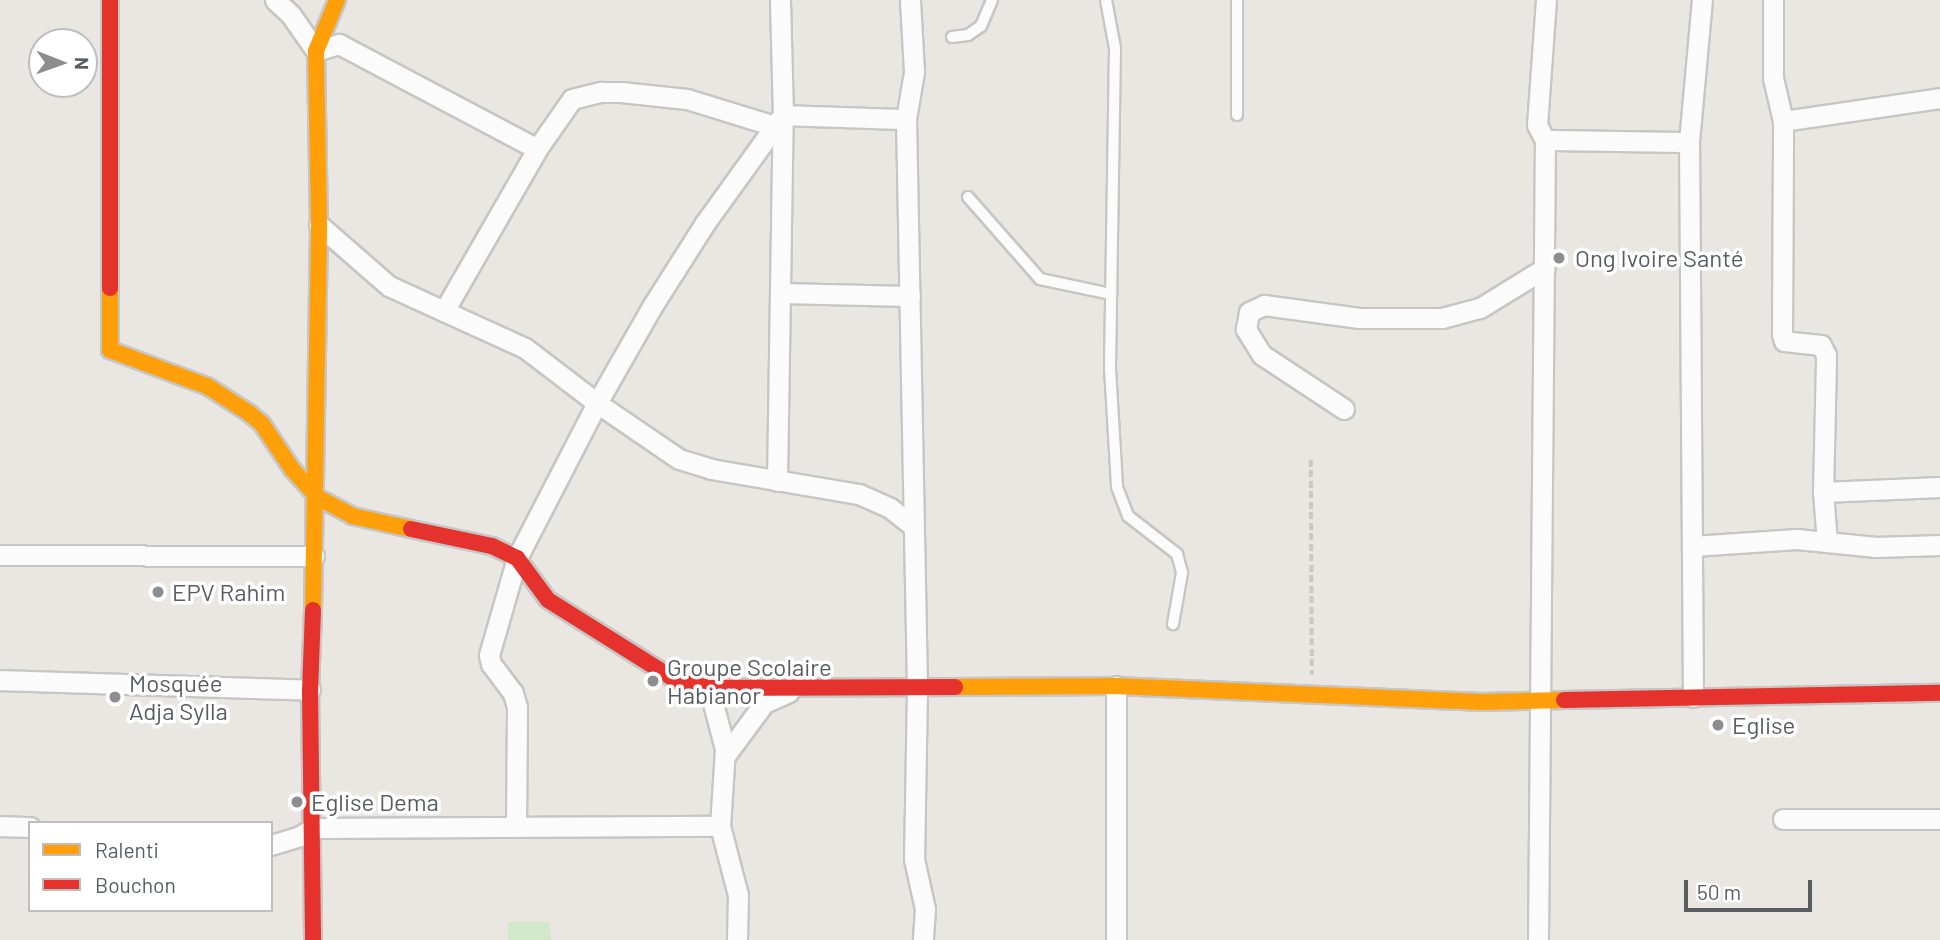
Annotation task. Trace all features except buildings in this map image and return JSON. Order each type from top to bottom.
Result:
[{"type":"street","points":[[110,0],[110,350],[208,386],[249,413],[262,424],[292,469],[317,497],[352,516],[492,546],[517,558],[548,600],[677,681],[709,688],[1116,686],[1447,701],[1940,693]]},
{"type":"street","points":[[275,0],[291,15],[316,51]]},
{"type":"street","points":[[313,940],[310,690],[317,497],[319,225],[316,51],[337,0]]},
{"type":"street","points":[[777,481],[780,0]]},
{"type":"street","points":[[910,0],[914,72],[906,119],[917,689],[914,859],[925,909],[923,940]]},
{"type":"street","points":[[1538,940],[1545,140],[1537,125],[1546,0]]},
{"type":"street","points":[[1693,697],[1689,142],[1702,0]]},
{"type":"street","points":[[1773,0],[1773,78],[1783,121],[1782,334],[1784,341],[1821,345],[1826,355],[1823,492],[1827,542]]},
{"type":"street","points":[[316,51],[339,44],[537,149]]},
{"type":"street","points":[[443,312],[537,149],[572,99],[601,92],[687,100],[779,121],[906,119]]},
{"type":"street","points":[[1783,121],[1940,98]]},
{"type":"street","points":[[516,826],[517,707],[513,693],[491,664],[489,655],[517,558],[597,403],[683,258],[779,121]]},
{"type":"street","points":[[1545,140],[1689,142]]},
{"type":"street","points":[[319,225],[388,286],[525,348],[597,403],[679,459],[710,469],[859,494],[890,508],[912,525]]},
{"type":"street","points":[[1344,409],[1262,355],[1246,329],[1249,312],[1264,305],[1359,318],[1442,318],[1480,308],[1545,268]]},
{"type":"street","points":[[780,293],[909,296]]},
{"type":"street","points":[[1823,492],[1940,487]]},
{"type":"street","points":[[1693,545],[1797,539],[1876,547],[1940,545]]},
{"type":"street","points":[[0,555],[314,556]]},
{"type":"street","points":[[0,680],[310,690]]},
{"type":"street","points":[[1116,686],[1116,940]]},
{"type":"street","points":[[709,688],[722,728],[725,757],[720,826],[738,895],[737,940]]},
{"type":"street","points":[[725,757],[764,703],[797,689]]},
{"type":"street","points":[[1783,820],[1940,819]]},
{"type":"street","points":[[0,826],[28,827]]},
{"type":"street","points":[[273,844],[300,836],[313,828],[720,826]]},
{"type":"lane","points":[[952,37],[968,35],[981,26],[992,0]]},
{"type":"lane","points":[[1106,0],[1115,48],[1110,368],[1117,487],[1128,516],[1177,554],[1182,573],[1173,624]]},
{"type":"lane","points":[[1237,0],[1237,115]]},
{"type":"lane","points":[[968,197],[1040,279],[1111,294]]},
{"type":"path","points":[[1311,460],[1311,694]]},
{"type":"green space","points":[[508,922],[550,922],[551,940],[508,940]]},
{"type":"traffic: slow","points":[[313,610],[319,225],[316,51],[337,0]]},
{"type":"traffic: slow","points":[[110,288],[110,350],[207,386],[249,413],[262,424],[292,469],[317,497],[352,516],[411,529]]},
{"type":"traffic: slow","points":[[955,687],[1116,686],[1482,702],[1564,700]]},
{"type":"traffic: jam","points":[[110,0],[110,288]]},
{"type":"traffic: jam","points":[[411,529],[492,546],[517,558],[548,600],[677,681],[709,688],[955,687]]},
{"type":"traffic: jam","points":[[313,610],[310,690],[313,940]]},
{"type":"traffic: jam","points":[[1564,700],[1940,693]]},
{"type":"place","name":"Ong Ivoire Santé","points":[[1559,258]]},
{"type":"place","name":"EPV Rahim","points":[[158,592]]},
{"type":"place","name":"Groupe Scolaire Habianor","points":[[653,681]]},
{"type":"place","name":"Mosquée Adja Sylla","points":[[115,697]]},
{"type":"place","name":"Eglise","points":[[1718,725]]},
{"type":"place","name":"Eglise Dema","points":[[297,802]]}]
